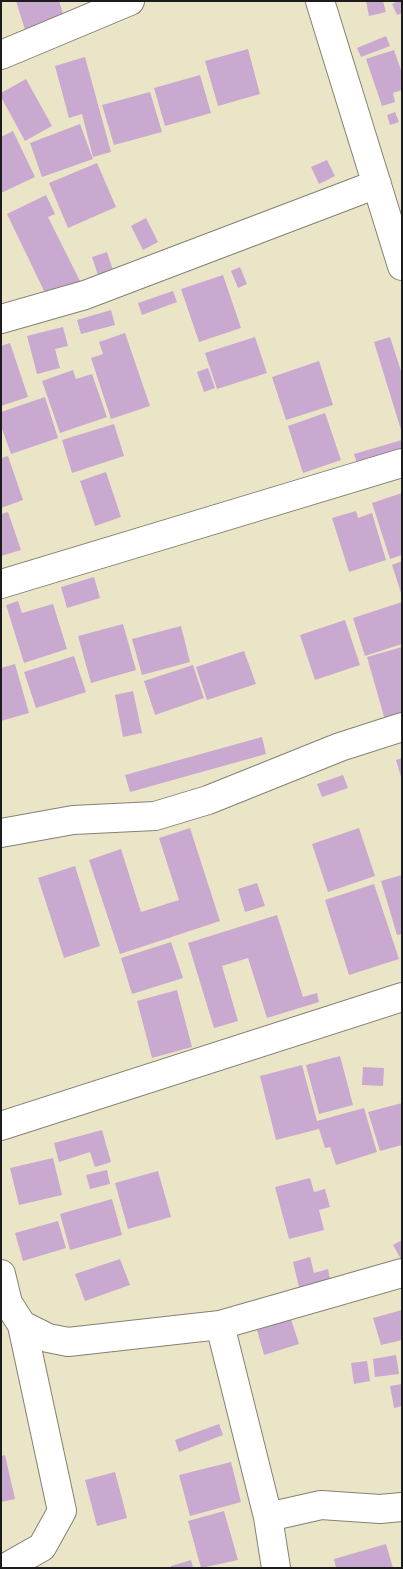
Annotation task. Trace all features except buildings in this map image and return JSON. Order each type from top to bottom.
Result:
[{"type":"street","points":[[1,55],[130,1]]},
{"type":"street","points":[[320,1],[402,266]]},
{"type":"street","points":[[1,319],[85,295],[377,184]]},
{"type":"street","points":[[1,584],[402,463]]},
{"type":"street","points":[[1,833],[73,820],[155,816],[208,800],[340,747],[402,726]]},
{"type":"street","points":[[1,1126],[402,997]]},
{"type":"street","points":[[22,1325],[48,1338],[68,1342],[220,1325],[402,1273]]},
{"type":"street","points":[[1,1274],[8,1303],[22,1325],[62,1511],[42,1547],[5,1568]]},
{"type":"street","points":[[220,1325],[268,1518],[276,1568]]},
{"type":"street","points":[[268,1518],[321,1505],[380,1509],[402,1507]]}]
